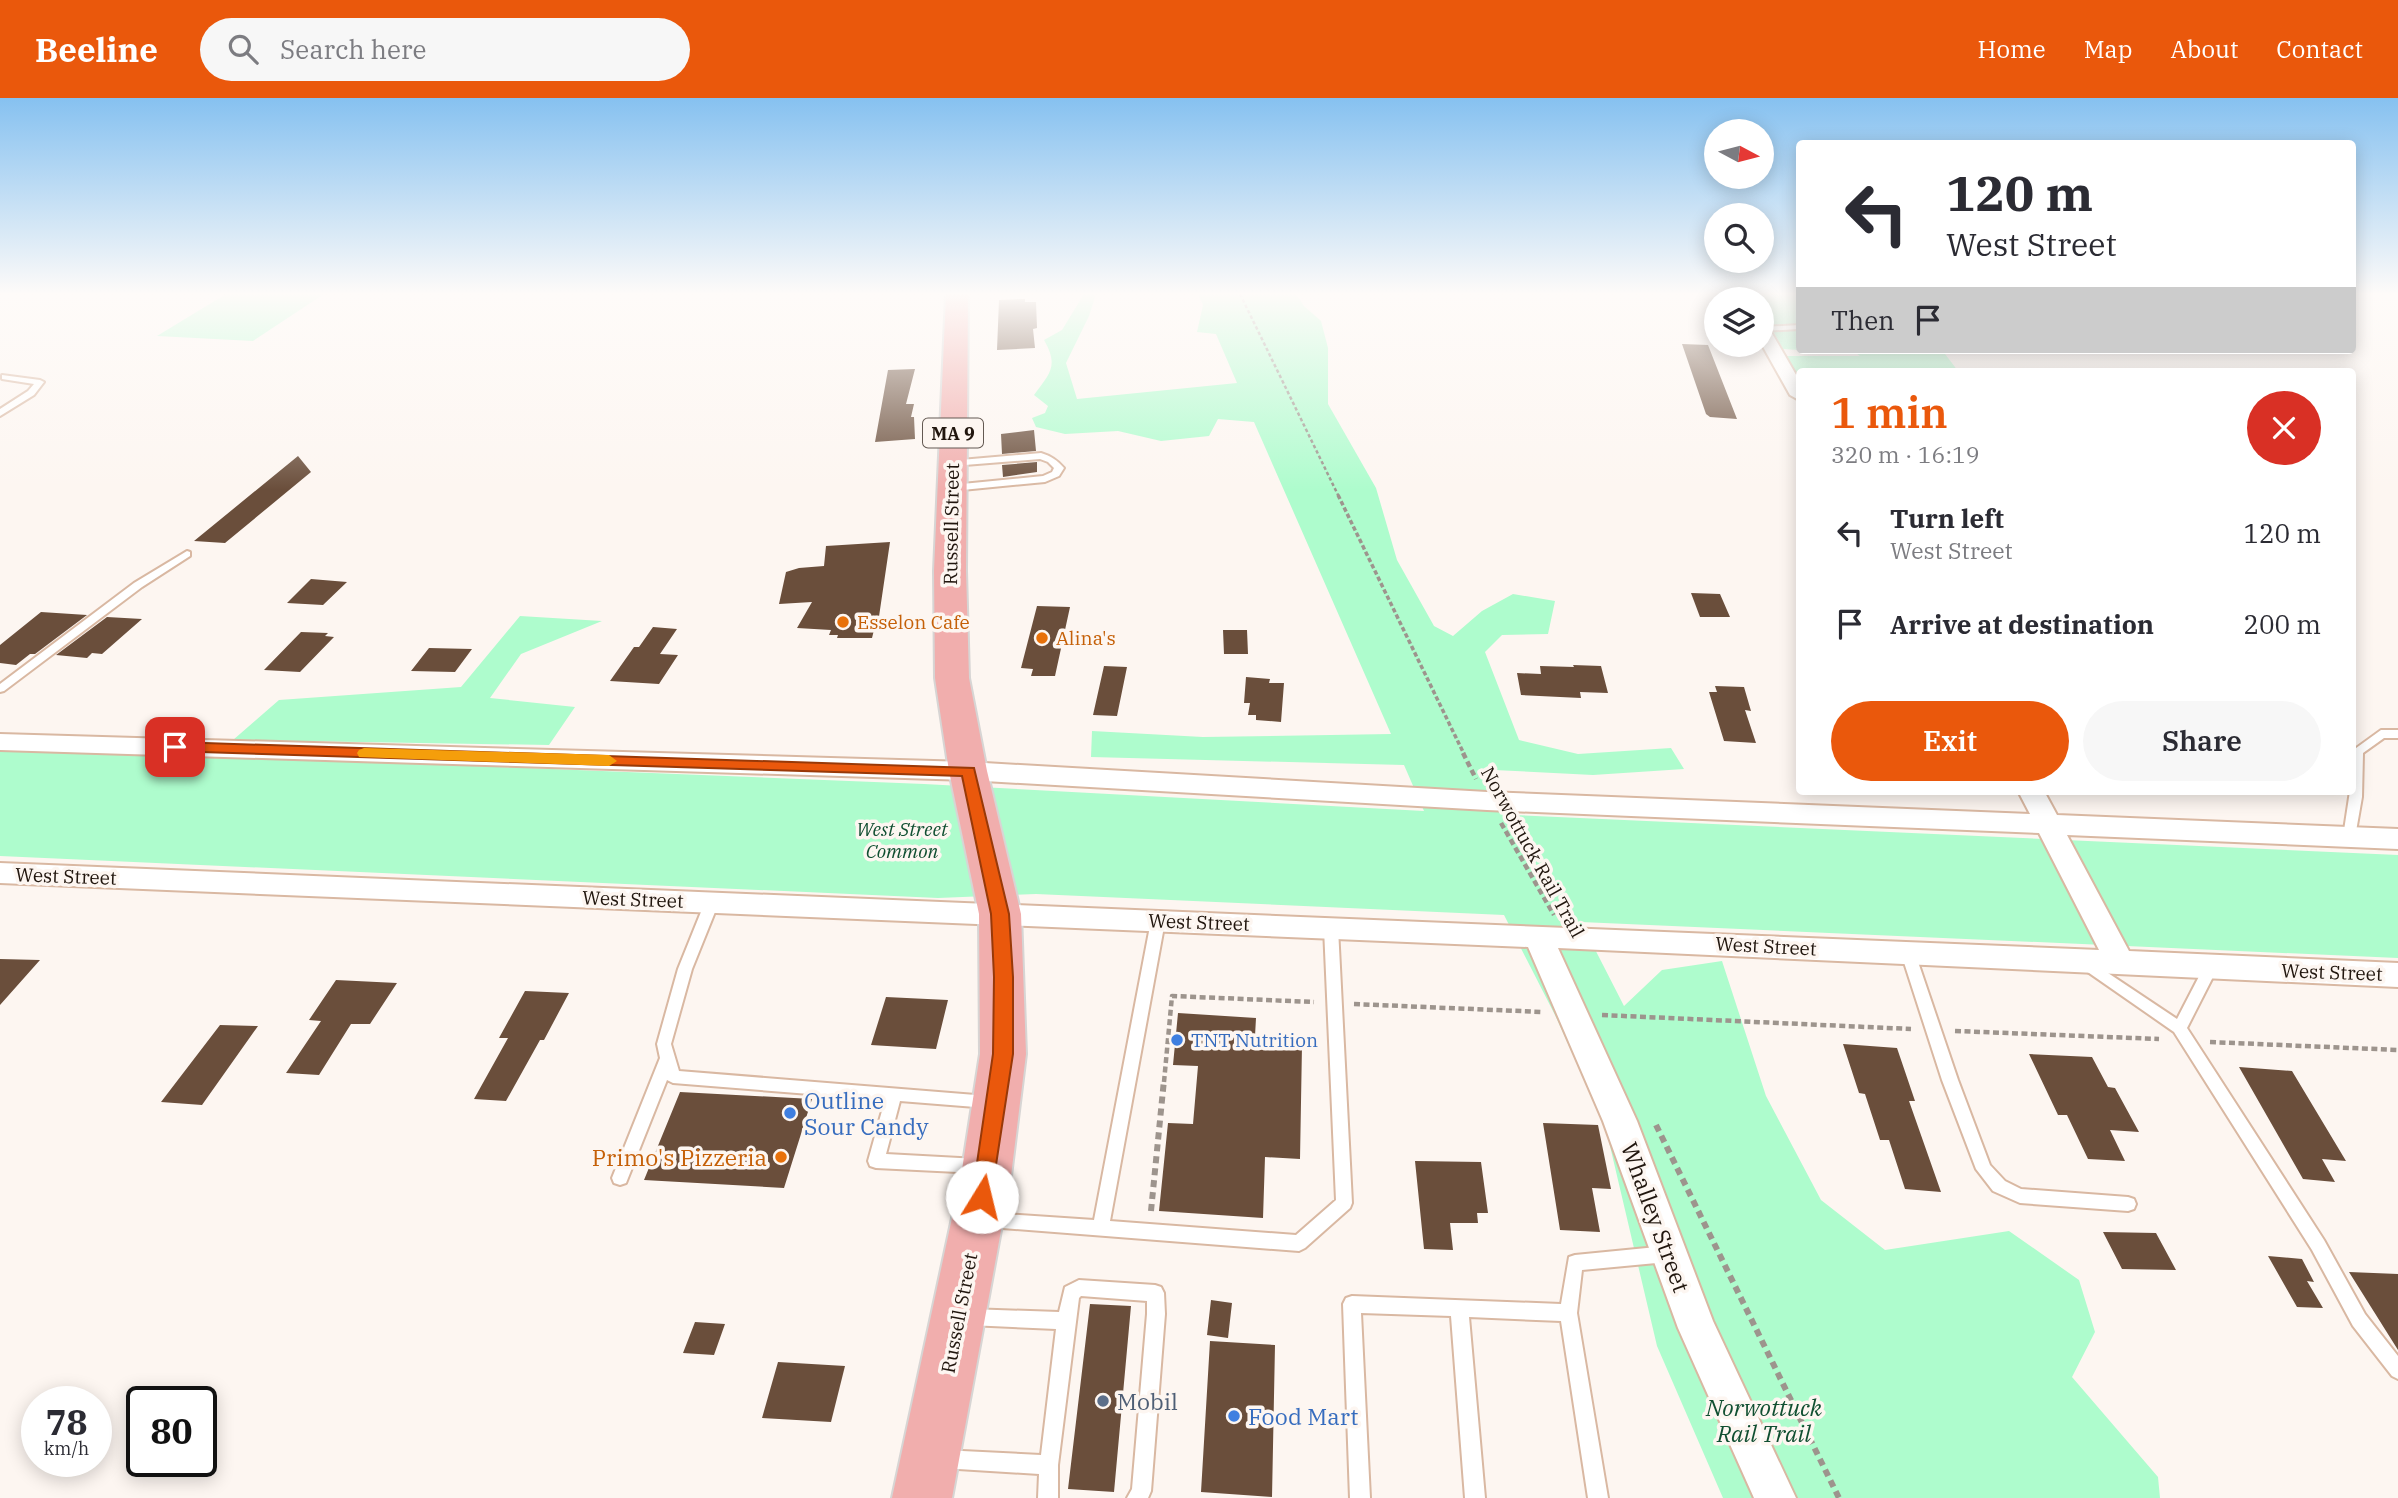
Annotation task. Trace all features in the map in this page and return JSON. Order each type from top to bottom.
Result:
[{"type":"highway","name":"Russell Street","points":[[926,1478],[978,1219],[1003,1054],[1000,914],[968,771],[951,678],[955,359]]},
{"type":"street","points":[[1779,359],[1796,390]]},
{"type":"street","points":[[0,742],[968,771],[1487,801],[2398,839]]},
{"type":"street","points":[[2033,795],[2120,964]]},
{"type":"street","name":"West Street","points":[[0,873],[1551,936],[2397,976]]},
{"type":"street","name":"Whalley Street","points":[[1551,936],[1668,1254],[1698,1328],[1775,1498]]},
{"type":"lane","points":[[0,413],[31,393],[40,382],[5,377]]},
{"type":"lane","points":[[1041,456],[1051,460],[1059,468],[1056,474],[1045,479],[952,475],[1041,456]]},
{"type":"lane","points":[[0,689],[138,585],[187,554]]},
{"type":"lane","points":[[2349,837],[2356,797],[2357,752],[2381,734],[2398,734]]},
{"type":"lane","points":[[712,902],[685,969],[664,1044],[673,1077],[996,1103]]},
{"type":"lane","points":[[1101,1228],[1158,921]]},
{"type":"lane","points":[[978,1219],[1299,1243],[1344,1203],[1331,928]]},
{"type":"lane","points":[[1908,953],[1974,1147],[1984,1169],[1999,1186],[2020,1196],[2128,1204]]},
{"type":"lane","points":[[2084,962],[2183,1034],[2318,1245],[2359,1320],[2398,1370]]},
{"type":"lane","points":[[2183,1034],[2211,967]]},
{"type":"lane","points":[[620,1178],[668,1058]]},
{"type":"lane","points":[[894,1094],[876,1161],[987,1166]]},
{"type":"lane","points":[[1598,1498],[1568,1313],[1576,1263],[1668,1254]]},
{"type":"lane","points":[[1048,1498],[1049,1465],[1066,1321],[1071,1293],[1079,1289],[1156,1293],[1141,1491],[1137,1498]]},
{"type":"lane","points":[[1360,1498],[1352,1304],[1568,1313]]},
{"type":"lane","points":[[1459,1307],[1475,1498]]},
{"type":"lane","points":[[958,1316],[1066,1321]]},
{"type":"lane","points":[[926,1478],[1049,1465]]},
{"type":"path","name":"Norwottuck Rail Trail","points":[[1272,359],[1487,801],[1547,899],[1551,936]]},
{"type":"path","points":[[1149,1232],[1172,996],[1549,1013]]},
{"type":"path","points":[[1596,1004],[1607,1027]]},
{"type":"path","points":[[1589,1016],[1933,1030],[2183,1034],[2398,1050]]},
{"type":"path","points":[[1650,1114],[1839,1498]]},
{"type":"green space","name":"West Street Common","points":[[1051,359],[1068,359],[1066,363],[1077,399],[1237,383],[1227,359],[1328,359],[1328,404],[1376,488],[1397,560],[1434,626],[1453,636],[1482,611],[1513,594],[1555,601],[1548,634],[1502,635],[1485,652],[1519,740],[1578,754],[1671,748],[1684,769],[1593,775],[1494,770],[1514,815],[2398,855],[2398,958],[1581,922],[1624,1006],[1662,970],[1722,961],[1766,1096],[1821,1200],[1885,1250],[2009,1231],[2079,1280],[2095,1332],[2072,1377],[2158,1477],[2160,1498],[1723,1498],[1657,1346],[1606,1129],[1556,1017],[1504,915],[1036,894],[938,898],[0,856],[0,747],[924,784],[1424,811],[1404,765],[1091,757],[1092,731],[1203,737],[1391,734],[1254,422],[1218,419],[1209,436],[1161,441],[1118,431],[1065,434],[1036,427],[1032,418],[1045,413],[1048,406],[1034,395]]},
{"type":"green space","points":[[1788,359],[1949,359],[1956,368],[1796,368],[1796,372]]},
{"type":"green space","points":[[520,616],[602,621],[521,654],[490,698],[575,707],[549,745],[233,740],[279,700],[461,687]]},
{"type":"building","points":[[1687,359],[1714,359],[1737,419],[1710,417],[1706,414]]},
{"type":"building","points":[[915,369],[906,404],[914,404],[911,417],[914,417],[915,439],[875,442],[888,370]]},
{"type":"building","points":[[1034,430],[1036,451],[1002,454],[1001,434]]},
{"type":"building","points":[[298,456],[311,472],[225,543],[194,541]]},
{"type":"building","points":[[1037,462],[1037,472],[1003,477],[1002,465]]},
{"type":"building","points":[[890,542],[877,630],[874,630],[872,638],[837,638],[838,635],[829,635],[831,630],[797,628],[812,602],[779,604],[786,572],[824,566],[826,546]]},
{"type":"building","points":[[311,579],[347,582],[323,605],[287,603]]},
{"type":"building","points":[[1691,593],[1720,594],[1730,617],[1700,617]]},
{"type":"building","points":[[1037,606],[1070,607],[1055,676],[1031,676],[1033,669],[1021,668]]},
{"type":"building","points":[[41,612],[87,615],[16,665],[0,663],[0,645]]},
{"type":"building","points":[[107,617],[142,619],[102,654],[92,653],[87,658],[56,655]]},
{"type":"building","points":[[653,627],[677,629],[660,654],[678,655],[659,684],[610,681],[634,647],[639,647]]},
{"type":"building","points":[[1223,630],[1247,630],[1248,654],[1224,654]]},
{"type":"building","points":[[301,632],[328,633],[325,636],[334,637],[300,672],[264,670]]},
{"type":"building","points":[[429,648],[472,649],[455,672],[411,671]]},
{"type":"building","points":[[1573,665],[1601,666],[1608,693],[1580,692],[1581,698],[1521,695],[1517,673],[1541,674],[1540,666],[1574,667]]},
{"type":"building","points":[[1104,666],[1127,667],[1117,716],[1093,715]]},
{"type":"building","points":[[1246,677],[1270,679],[1269,683],[1284,683],[1281,722],[1256,720],[1256,715],[1248,715],[1250,703],[1244,703]]},
{"type":"building","points":[[1715,686],[1744,687],[1751,711],[1745,710],[1756,743],[1724,741],[1709,692],[1717,692]]},
{"type":"building","points":[[0,959],[40,960],[0,1005]]},
{"type":"building","points":[[336,980],[397,983],[370,1024],[351,1024],[319,1075],[286,1073],[321,1021],[309,1020]]},
{"type":"building","points":[[525,991],[569,993],[506,1101],[474,1099],[508,1038],[499,1038]]},
{"type":"building","points":[[886,997],[948,1000],[936,1049],[871,1045]]},
{"type":"building","points":[[1178,1013],[1256,1018],[1255,1036],[1268,1037],[1268,1043],[1302,1045],[1300,1159],[1265,1157],[1263,1218],[1159,1211],[1168,1123],[1193,1124],[1198,1066],[1173,1065]]},
{"type":"building","points":[[220,1025],[258,1026],[202,1105],[161,1102]]},
{"type":"building","points":[[1843,1044],[1897,1048],[1915,1101],[1909,1101],[1941,1192],[1905,1189],[1889,1140],[1880,1140],[1865,1094],[1859,1093]]},
{"type":"building","points":[[2029,1054],[2092,1057],[2108,1087],[2115,1088],[2139,1132],[2110,1130],[2125,1161],[2088,1159],[2067,1115],[2058,1115]]},
{"type":"building","points":[[2239,1067],[2292,1071],[2346,1161],[2322,1159],[2335,1182],[2303,1179]]},
{"type":"building","points":[[680,1092],[812,1099],[784,1188],[644,1180]]},
{"type":"building","points":[[1543,1123],[1598,1125],[1611,1189],[1592,1188],[1600,1232],[1560,1230]]},
{"type":"building","points":[[1415,1161],[1481,1162],[1488,1213],[1477,1213],[1478,1223],[1450,1223],[1453,1250],[1424,1249]]},
{"type":"building","points":[[2103,1232],[2156,1233],[2176,1270],[2122,1269]]},
{"type":"building","points":[[2268,1256],[2302,1259],[2314,1282],[2307,1281],[2323,1308],[2297,1307]]},
{"type":"building","points":[[2349,1272],[2398,1274],[2398,1350]]},
{"type":"building","points":[[1211,1300],[1232,1303],[1228,1338],[1207,1335]]},
{"type":"building","points":[[1090,1304],[1131,1306],[1114,1492],[1068,1489]]},
{"type":"building","points":[[695,1322],[725,1324],[714,1355],[683,1353]]},
{"type":"building","points":[[1210,1341],[1275,1345],[1272,1497],[1201,1492]]},
{"type":"building","points":[[778,1362],[845,1366],[831,1422],[762,1418]]},
{"type":"slow traffic","points":[[364,753],[609,761]]},
{"type":"place","name":"Esselon Cafe","points":[[843,622]]},
{"type":"place","name":"Alina's","points":[[1042,638]]},
{"type":"place","name":"TNT Nutrition","points":[[1177,1040]]},
{"type":"place","name":"Outline Sour Candy","points":[[790,1113]]},
{"type":"place","name":"Primo's Pizzeria","points":[[781,1157]]},
{"type":"place","name":"Mobil","points":[[1103,1401]]},
{"type":"place","name":"Food Mart","points":[[1234,1416]]},
{"type":"route","points":[[175,747],[968,771],[1000,914],[1003,977],[1003,1054],[982,1197]]}]
